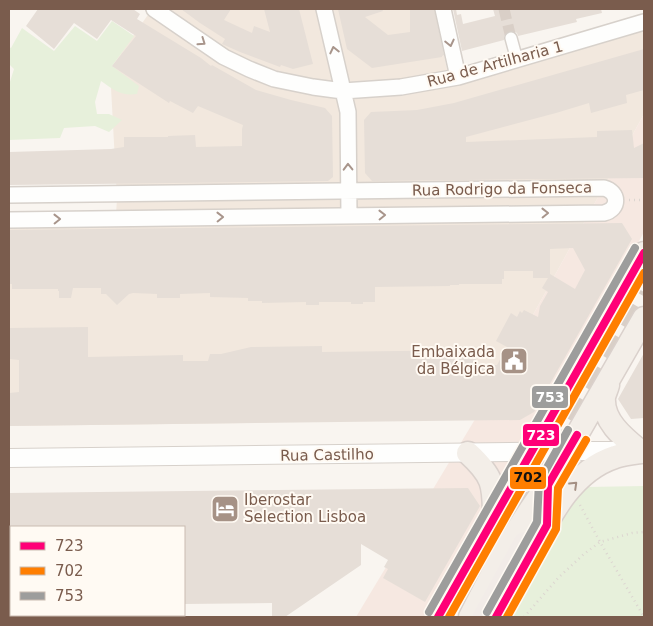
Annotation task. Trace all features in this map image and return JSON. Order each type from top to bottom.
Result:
[{"type":"highway","points":[[485,617],[525,544]]},
{"type":"main road","points":[[438,617],[644,253]]},
{"type":"main road","points":[[470,617],[515,535],[548,485],[644,318]]},
{"type":"main road","points":[[614,372],[604,396],[606,412],[618,432],[643,452]]},
{"type":"main road","points":[[496,617],[554,511],[569,490],[594,468],[615,457],[643,452]]},
{"type":"main road","points":[[468,453],[488,474],[494,496],[494,520]]},
{"type":"main road","points":[[547,525],[548,485]]},
{"type":"street","points":[[324,9],[348,112],[349,216]]},
{"type":"street","points":[[443,9],[458,77]]},
{"type":"street","name":"Rua de Artilharia 1","points":[[164,11],[180,26],[224,57],[249,70],[274,79],[344,91],[401,87],[458,77],[644,22]]},
{"type":"street","points":[[511,38],[517,60]]},
{"type":"street","name":"Rua Rodrigo da Fonseca","points":[[9,195],[604,188],[613,193],[615,200],[611,210],[604,213],[9,220]]},
{"type":"street","name":"Rua Castilho","points":[[9,458],[568,451],[643,452]]},
{"type":"path","points":[[578,503],[643,616]]},
{"type":"path","points":[[524,617],[560,577],[584,554],[600,542],[644,532]]},
{"type":"shaded area","points":[[152,9],[434,9],[449,79],[644,25],[644,114],[477,416],[248,423],[9,426],[9,218],[116,214],[117,199],[110,69]]},
{"type":"shaded area","points":[[644,114],[644,232],[489,509],[425,617],[356,617],[477,416]]},
{"type":"green space","points":[[112,21],[134,36],[112,66],[139,86],[137,94],[126,94],[114,90],[101,81],[95,102],[97,114],[109,114],[122,120],[109,132],[95,126],[64,128],[60,138],[9,140],[9,85],[14,69],[9,64],[9,47],[11,48],[22,28],[54,51],[75,26],[97,41]]},
{"type":"green space","points":[[644,486],[644,617],[510,617],[563,514],[587,487]]},
{"type":"green space","points":[[54,616],[180,616],[180,617]]},
{"type":"building","points":[[38,9],[133,9],[140,14],[137,19],[211,66],[256,90],[325,108],[332,116],[333,177],[328,181],[9,185],[9,152],[111,149],[124,147],[124,137],[195,135],[196,147],[242,146],[243,125],[198,106],[193,113],[170,101],[169,103],[112,66],[136,36],[111,20],[97,39],[74,23],[54,49],[26,26]]},
{"type":"building","points":[[181,9],[231,9],[224,20],[252,33],[254,26],[270,32],[264,9],[299,9],[313,64],[293,69],[281,65],[280,67],[240,52],[222,44],[225,39]]},
{"type":"building","points":[[338,9],[382,9],[383,11],[365,17],[388,35],[410,32],[410,9],[434,9],[444,55],[442,57],[372,68],[347,49]]},
{"type":"building","points":[[453,9],[456,9],[457,15],[461,14],[463,24],[495,16],[493,9],[601,9],[602,13],[576,19],[577,22],[518,36],[517,33],[509,31],[504,36],[504,40],[462,51]]},
{"type":"building","points":[[644,49],[644,90],[626,95],[627,103],[591,113],[589,103],[466,137],[466,142],[597,137],[597,131],[632,130],[634,148],[644,143],[644,178],[372,181],[365,173],[364,120],[371,112],[417,110],[454,103]]},
{"type":"building","points":[[622,223],[632,239],[534,412],[520,420],[9,426],[9,393],[19,392],[19,360],[9,359],[9,328],[88,327],[88,357],[183,355],[183,361],[208,361],[210,354],[221,354],[251,347],[322,346],[322,352],[476,350],[476,365],[497,365],[507,347],[496,341],[511,313],[517,317],[520,311],[522,313],[524,310],[538,317],[540,306],[548,292],[542,288],[548,278],[533,278],[533,271],[504,271],[502,284],[375,287],[375,302],[363,302],[363,304],[351,304],[351,302],[319,302],[319,305],[306,305],[306,302],[262,303],[262,301],[248,301],[248,298],[210,297],[210,293],[180,294],[180,298],[157,298],[157,294],[133,293],[129,294],[117,305],[106,294],[101,294],[101,288],[73,288],[71,298],[59,298],[58,289],[12,289],[12,284],[9,284],[9,230]],"holes":[[[573,248],[585,270],[575,289],[550,274],[550,249]]]},
{"type":"building","points":[[644,353],[644,418],[631,419],[618,399]]},
{"type":"building","points":[[468,488],[480,506],[425,602],[383,578],[388,569],[384,567],[388,560],[361,544],[361,565],[285,617],[272,617],[272,603],[185,604],[185,526],[9,527],[9,493]]},
{"type":"tunnel","points":[[504,9],[511,38]]},
{"type":"tunnel","points":[[517,514],[644,292]]},
{"type":"transit line","name":"753","points":[[429,612],[635,248]]},
{"type":"transit line","name":"723","points":[[438,617],[644,253]]},
{"type":"transit line","name":"702","points":[[449,617],[644,273]]},
{"type":"transit line","name":"753","points":[[487,612],[537,522],[539,482],[568,430]]},
{"type":"transit line","name":"723","points":[[496,617],[547,525],[548,485],[577,435]]},
{"type":"transit line","name":"702","points":[[507,617],[556,529],[558,488],[586,440]]},
{"type":"place","name":"Embaixada da Bélgica","points":[[514,361]]},
{"type":"place","name":"Iberostar Selection Lisboa","points":[[225,509]]}]
